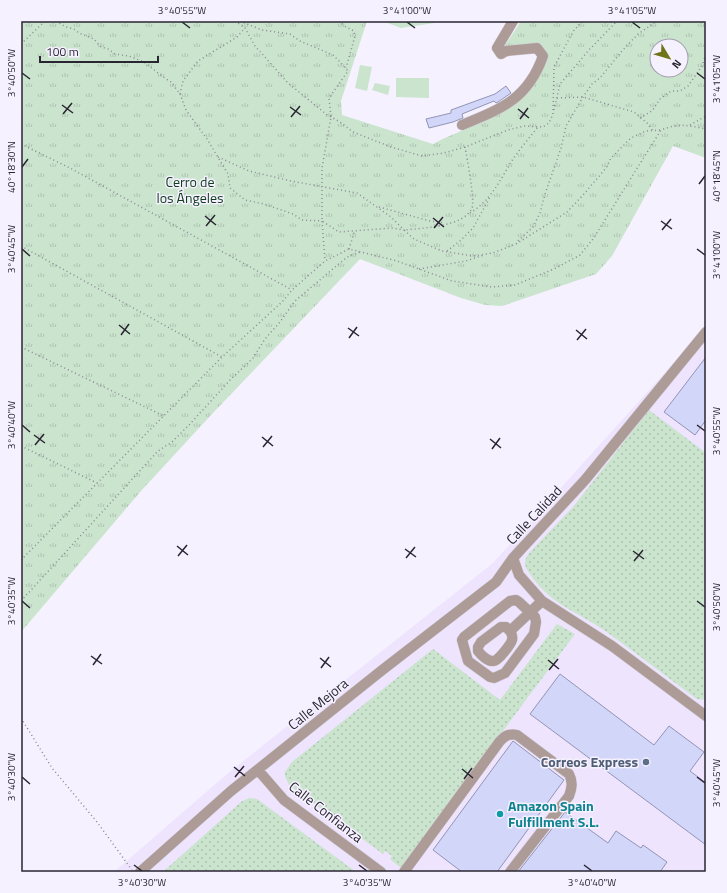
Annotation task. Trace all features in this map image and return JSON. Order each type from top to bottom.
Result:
[{"type":"street","points":[[462,125],[496,111],[512,101],[523,91],[538,71],[542,56],[537,48],[506,51],[501,54],[497,48],[513,21]]},
{"type":"street","name":"Calle Calidad","points":[[706,332],[585,480],[513,558],[519,575],[542,601],[612,646],[706,716]]},
{"type":"street","name":"Calle Mejora","points":[[140,872],[231,791],[381,671],[496,582],[513,558]]},
{"type":"street","points":[[516,600],[530,612],[535,617],[536,622],[534,634],[505,673],[494,678],[490,678],[468,661],[462,640],[464,637],[510,601],[516,600]]},
{"type":"street","points":[[510,631],[542,601]]},
{"type":"street","points":[[404,872],[500,741],[508,734],[514,734],[569,774],[572,785],[569,796],[510,872]]},
{"type":"street","name":"Calle Confianza","points":[[258,770],[284,800],[381,872]]},
{"type":"path","points":[[21,44],[45,21]]},
{"type":"path","points":[[56,21],[94,39],[101,47],[108,49],[115,54],[129,56],[144,62],[171,82],[180,94],[186,110],[228,174],[230,188],[245,200],[264,204],[293,214],[302,220],[322,221],[339,232],[392,228],[404,230],[456,222],[476,209],[493,192]]},
{"type":"path","points":[[235,21],[245,28],[254,46],[288,82],[326,114],[353,132],[391,147],[422,156],[444,154],[508,130],[524,126],[543,127],[549,123],[553,114],[560,84],[589,50],[617,21]]},
{"type":"path","points":[[240,21],[262,30],[290,34],[300,41],[333,55],[346,68]]},
{"type":"path","points":[[325,261],[322,221],[322,168],[331,117],[329,98],[348,71],[346,68],[355,36],[354,32],[339,21]]},
{"type":"path","points":[[553,114],[554,68],[574,30],[583,21]]},
{"type":"path","points":[[516,244],[533,227],[540,213],[561,148],[566,126],[592,84],[600,78],[638,34],[657,21]]},
{"type":"path","points":[[180,94],[183,81],[198,61],[237,37],[245,28]]},
{"type":"path","points":[[640,118],[652,111],[660,99],[671,92],[680,91],[688,86],[702,66],[706,54]]},
{"type":"path","points":[[557,98],[584,97],[634,112],[653,131]]},
{"type":"path","points":[[690,125],[706,116]]},
{"type":"path","points":[[419,269],[466,261],[516,244],[567,212],[606,168],[611,158],[631,138],[646,131],[661,130],[674,125],[690,125],[706,129]]},
{"type":"path","points":[[446,252],[473,228],[518,152],[539,127]]},
{"type":"path","points":[[21,560],[222,357],[282,302],[292,290],[325,261],[349,249],[397,261],[452,281],[492,287],[515,285],[554,269],[580,255],[593,239],[661,130]]},
{"type":"path","points":[[21,144],[70,168],[292,290]]},
{"type":"path","points":[[465,147],[474,202],[470,212],[465,216]]},
{"type":"path","points":[[218,157],[249,171],[291,181],[357,192],[378,206],[414,239],[446,252],[473,256],[490,254]]},
{"type":"path","points":[[378,206],[430,221],[448,224]]},
{"type":"path","points":[[349,249],[355,230]]},
{"type":"path","points":[[21,246],[222,357]]},
{"type":"path","points":[[21,602],[158,451],[172,442],[231,379],[253,358],[265,339],[280,322],[295,301],[349,256],[361,252]]},
{"type":"path","points":[[21,347],[164,416]]},
{"type":"path","points":[[21,446],[97,484]]},
{"type":"path","points":[[21,718],[52,768],[97,822],[133,872]]},
{"type":"shaded area","points":[[706,327],[706,872],[114,872],[227,774],[493,563]]},
{"type":"green space","name":"Cerro de los Ángeles","points":[[21,21],[367,21],[341,101],[342,115],[433,144],[498,114],[522,98],[532,88],[548,58],[539,45],[504,47],[521,21],[706,21],[706,158],[673,146],[612,256],[596,274],[502,306],[485,305],[461,298],[360,259],[212,414],[141,491],[21,632]]},
{"type":"green space","points":[[382,21],[437,21],[434,23],[401,28]]},
{"type":"green space","points":[[360,65],[372,67],[367,91],[355,88]]},
{"type":"green space","points":[[396,78],[429,78],[429,98],[396,97]]},
{"type":"green space","points":[[375,83],[390,86],[388,95],[372,90]]},
{"type":"green space","points":[[649,410],[706,453],[706,699],[700,700],[695,698],[604,630],[553,599],[536,582],[528,571],[525,563],[530,552],[573,507]]},
{"type":"green space","points":[[557,624],[575,634],[401,868],[390,859],[392,856],[385,851],[383,854],[289,785],[285,772],[292,762],[433,649],[500,700]]},
{"type":"green space","points":[[249,798],[257,799],[356,872],[163,872],[241,802]]},
{"type":"building","points":[[506,86],[511,93],[498,102],[496,103],[494,101],[462,114],[463,118],[453,122],[429,128],[426,119],[451,113],[451,110],[495,94]]},
{"type":"building","points":[[706,357],[706,420],[695,435],[664,412]]},
{"type":"building","name":"Correos Express","points":[[560,674],[654,745],[669,726],[704,752],[690,771],[706,783],[706,845],[530,714]]},
{"type":"building","name":"Amazon Spain Fulfillment S.L.","points":[[513,741],[564,780],[497,872],[462,872],[433,850]]},
{"type":"building","points":[[565,812],[608,843],[616,831],[641,848],[643,845],[667,862],[660,872],[518,872]]},
{"type":"place","name":"Correos Express","points":[[646,762]]},
{"type":"place","name":"Amazon Spain Fulfillment S.L.","points":[[500,814]]}]
